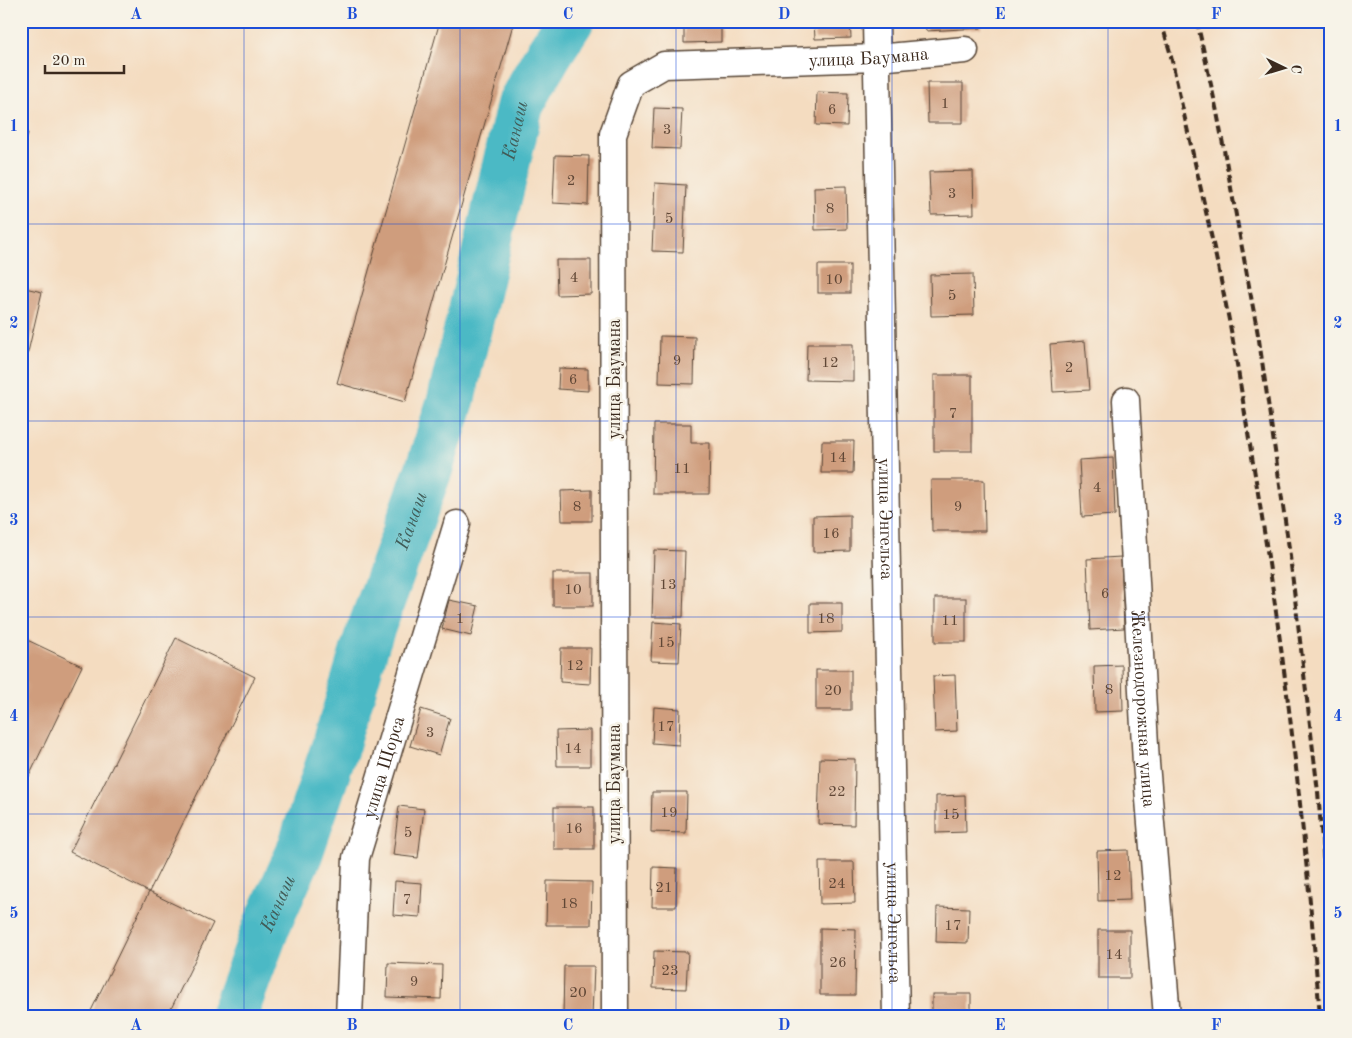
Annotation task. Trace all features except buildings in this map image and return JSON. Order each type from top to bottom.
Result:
[{"type":"street","name":"улица Энгельса","points":[[876,21],[896,1017]]},
{"type":"street","name":"улица Баумана","points":[[614,1017],[613,134],[631,84],[664,65],[877,58],[965,50]]},
{"type":"street","name":"Железнодорожная улица","points":[[1126,400],[1146,763],[1167,1017]]},
{"type":"street","name":"улица Щорса","points":[[349,1017],[356,858],[457,524]]},
{"type":"waterway","name":"Канаш","points":[[233,1017],[267,925],[299,854],[337,741],[367,640],[429,469],[451,400],[520,105],[548,55],[570,21]]},
{"type":"railway","points":[[1161,21],[1170,52],[1230,325],[1263,522],[1292,733],[1320,1017]]},
{"type":"railway","points":[[1197,21],[1217,112],[1259,340],[1289,548],[1318,792],[1331,950]]}]
